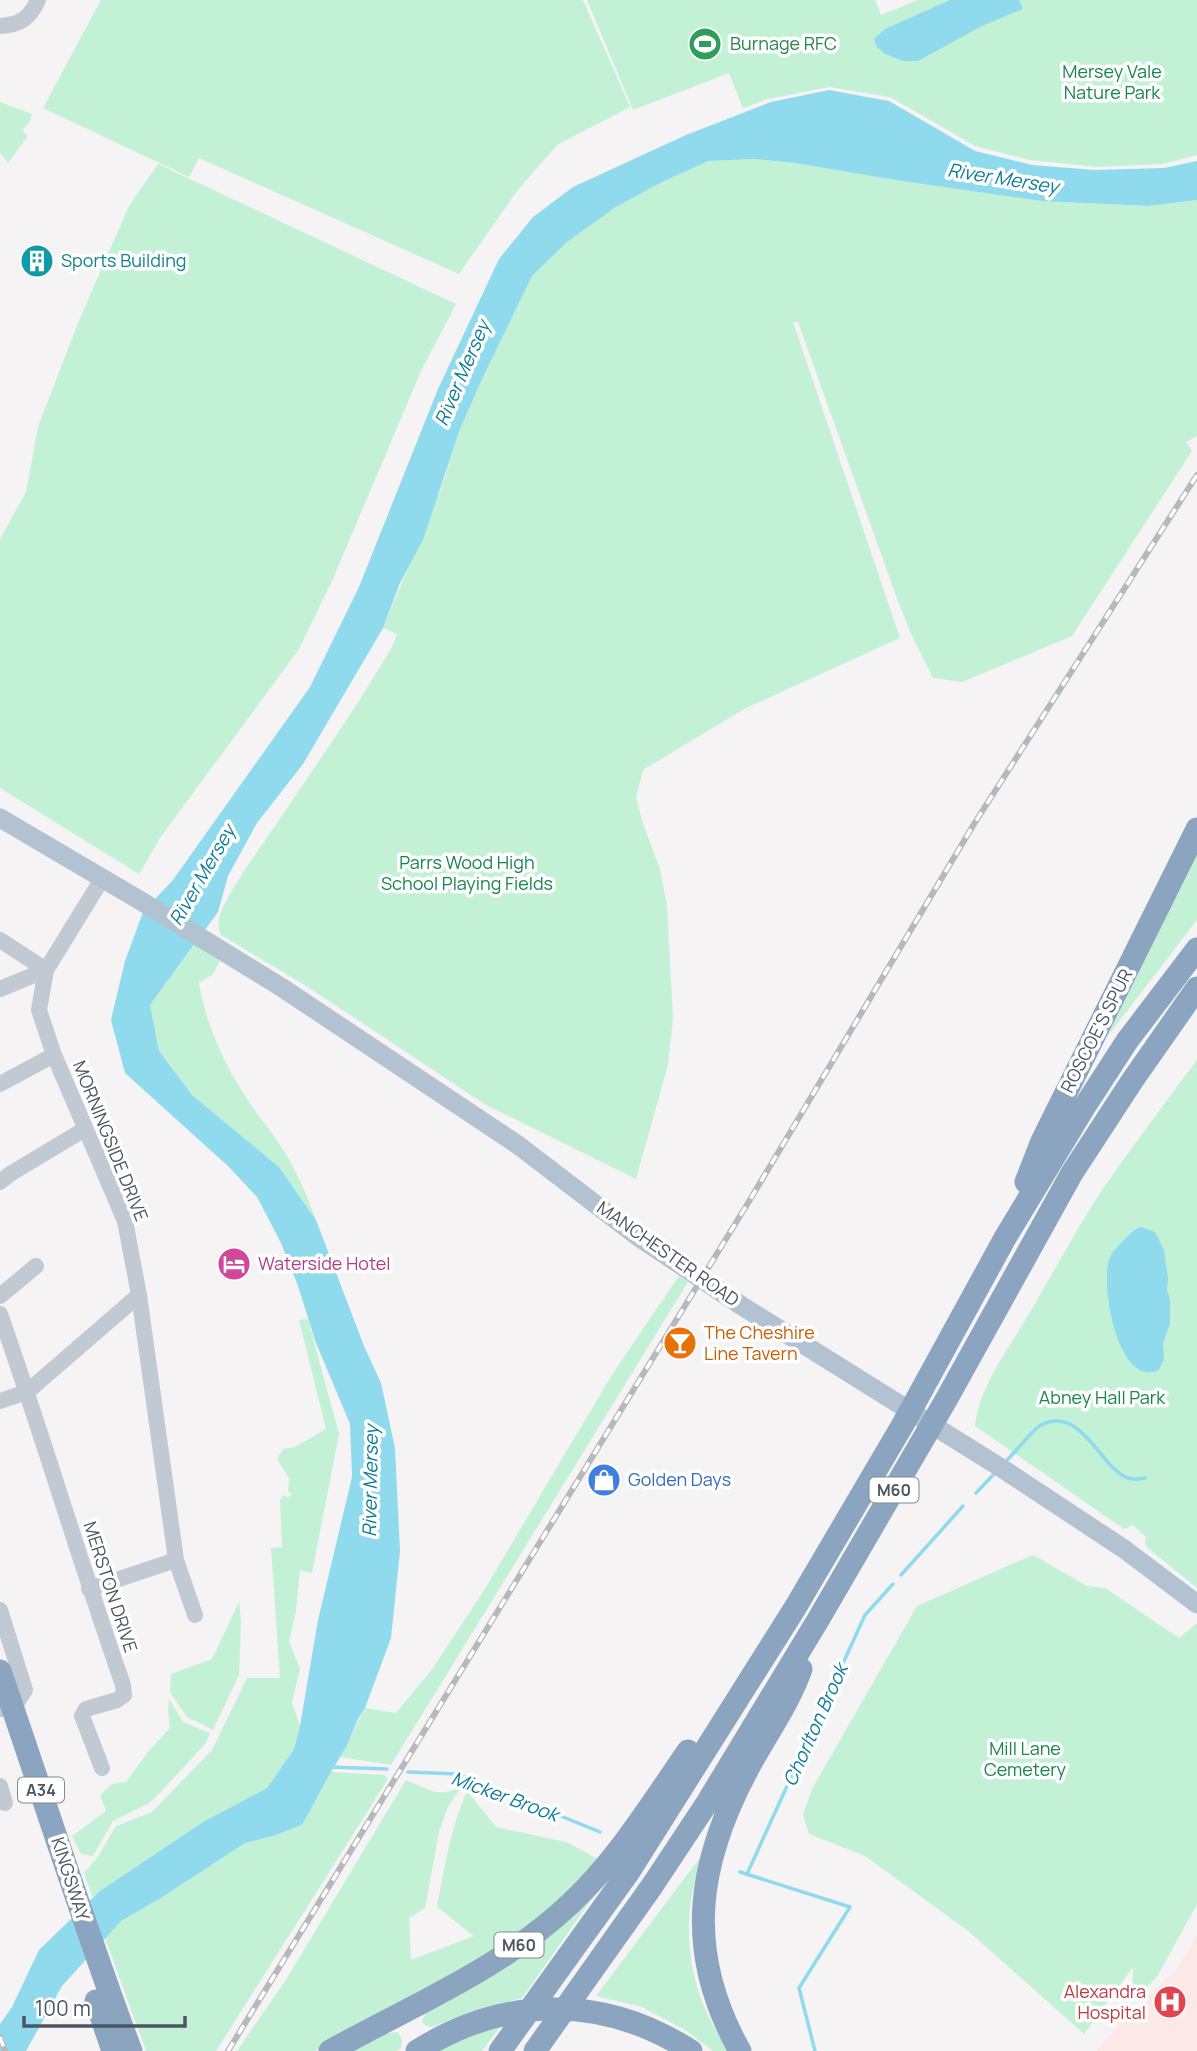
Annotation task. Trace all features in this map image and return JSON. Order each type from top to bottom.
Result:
[{"type":"highway","name":"ROSCOE'S SPUR","points":[[1006,1238],[1042,1141],[1197,828]]},
{"type":"highway","name":"M60","points":[[499,2051],[628,1873],[795,1608],[902,1426],[1006,1238],[1083,1109],[1120,1052],[1197,949]]},
{"type":"highway","name":"M60","points":[[535,2051],[707,1802],[818,1620],[946,1399],[1072,1172],[1197,988]]},
{"type":"highway","name":"M60","points":[[1072,1172],[1146,1084],[1197,1014]]},
{"type":"highway","name":"M60","points":[[330,2051],[493,1961],[534,1935],[569,1905],[604,1869],[742,1673],[795,1608]]},
{"type":"highway","name":"M60","points":[[740,2051],[715,1995],[705,1953],[703,1914],[707,1879],[724,1816],[793,1691],[818,1620]]},
{"type":"highway","name":"KINGSWAY","points":[[0,1671],[4,1711],[103,1998],[117,2050]]},
{"type":"highway","points":[[417,2051],[441,2036],[489,2017],[520,2010],[597,2012],[642,2026],[691,2051]]},
{"type":"main road","name":"MANCHESTER ROAD","points":[[0,818],[281,987],[518,1145],[636,1236],[960,1441],[1124,1549],[1197,1604]]},
{"type":"street","points":[[0,26],[23,21],[33,11],[38,0]]},
{"type":"street","name":"MORNINGSIDE DRIVE","points":[[102,879],[46,970],[39,1010],[54,1055],[125,1221],[139,1295],[176,1560],[195,1615]]},
{"type":"street","points":[[0,940],[46,970]]},
{"type":"street","points":[[0,989],[46,970]]},
{"type":"street","points":[[0,1084],[54,1055]]},
{"type":"street","points":[[0,1182],[85,1129]]},
{"type":"street","points":[[0,1296],[36,1266]]},
{"type":"street","points":[[0,1401],[27,1392],[139,1295]]},
{"type":"street","name":"MERSTON DRIVE","points":[[0,1314],[123,1685],[124,1695],[117,1700],[86,1709],[82,1716],[102,1768]]},
{"type":"street","points":[[89,1589],[176,1560]]},
{"type":"street","points":[[0,1611],[25,1690],[22,1698],[4,1711]]},
{"type":"street","points":[[0,1786],[5,1803]]},
{"type":"shaded area","name":"Alexandra Hospital","points":[[1197,1935],[1197,2051],[1097,2051],[1116,2027],[1176,1970]]},
{"type":"green space","points":[[101,0],[583,0],[630,107],[557,145],[517,191],[459,274],[199,158],[189,177],[43,108]]},
{"type":"green space","name":"Mersey Vale Nature Park","points":[[587,0],[875,0],[881,15],[918,0],[1197,0],[1197,155],[1163,164],[1097,167],[1030,160],[975,146],[890,97],[829,87],[768,99],[743,108],[729,73],[633,110]]},
{"type":"green space","points":[[0,102],[32,114],[22,131],[28,136],[8,163],[0,153]]},
{"type":"green space","name":"Parrs Wood High School Playing Fields","points":[[754,159],[1041,201],[1148,206],[1197,200],[1197,436],[1186,442],[1192,451],[1072,636],[962,682],[933,678],[911,634],[895,593],[798,322],[793,322],[900,638],[744,709],[643,770],[636,797],[660,869],[667,906],[673,1019],[668,1065],[636,1179],[486,1105],[308,987],[221,935],[219,920],[224,905],[243,873],[351,714],[392,647],[397,634],[383,628],[442,486],[460,429],[532,276],[567,242],[616,207],[660,183],[707,161]]},
{"type":"green space","points":[[158,164],[456,304],[421,371],[332,581],[299,649],[160,838],[139,874],[0,788],[0,539],[26,492],[38,427],[78,323],[129,206]]},
{"type":"green space","points":[[1197,843],[1197,920],[1107,1037]]},
{"type":"green space","points":[[197,942],[222,957],[213,974],[199,983],[206,1014],[224,1060],[252,1107],[289,1160],[316,1220],[279,1167],[192,1095],[159,1051],[150,1005]]},
{"type":"green space","name":"Abney Hall Park","points":[[1197,1060],[1197,1588],[1148,1548],[1145,1544],[1146,1537],[1133,1525],[1124,1529],[975,1426],[981,1400],[992,1376],[1089,1210]]},
{"type":"green space","points":[[679,1276],[688,1282],[391,1765],[340,1757],[365,1708],[396,1713],[430,1672],[483,1592],[613,1373]]},
{"type":"green space","points":[[308,1319],[339,1434],[312,1573],[300,1570],[296,1611],[289,1641],[300,1669],[292,1702],[300,1726],[294,1749],[267,1788],[203,1822],[93,1898],[84,1873],[97,1858],[116,1826],[152,1812],[212,1750],[247,1678],[280,1678],[271,1548],[282,1547],[280,1500],[284,1495],[288,1498],[292,1494],[288,1491],[289,1478],[277,1459],[283,1449],[295,1447],[326,1429],[299,1320]]},
{"type":"green space","name":"Mill Lane Cemetery","points":[[1033,1555],[1087,1586],[1105,1588],[1179,1638],[1197,1623],[1197,1904],[1157,1977],[1132,2002],[1133,1967],[1084,2034],[967,1930],[865,1856],[809,1834],[803,1815],[812,1789],[917,1606]]},
{"type":"green space","points":[[239,1602],[239,1675],[213,1730],[187,1717],[170,1692],[171,1674],[212,1659]]},
{"type":"green space","points":[[169,1699],[183,1722],[210,1733],[206,1743],[149,1803],[113,1821],[93,1856],[81,1854],[72,1836],[106,1811],[100,1795],[112,1784],[126,1782],[170,1728]]},
{"type":"green space","points":[[331,1772],[384,1775],[388,1779],[216,2051],[146,2051],[105,1938],[121,1921],[245,1843],[302,1825]]},
{"type":"green space","points":[[406,1780],[440,1792],[462,1786],[448,1807],[439,1832],[425,1908],[409,1918],[411,1960],[474,1936],[437,1907],[452,1833],[467,1791],[496,1827],[566,1842],[600,1860],[524,1933],[408,2001],[315,2051],[237,2051],[287,1978]]},
{"type":"green space","points":[[705,1851],[692,1895],[690,1952],[702,2001],[728,2051],[713,2051],[685,2030],[642,2007],[596,1996]]},
{"type":"green space","points":[[608,1876],[522,1998],[485,2007],[432,2027],[422,2022],[425,2014]]},
{"type":"green space","points":[[504,2022],[482,2051],[428,2051]]},
{"type":"green space","points":[[398,2032],[402,2040],[401,2048],[397,2051],[345,2051],[381,2034]]},
{"type":"water","points":[[950,0],[1019,0],[1023,9],[982,26],[918,61],[903,61],[885,54],[876,46],[874,39],[885,29]]},
{"type":"water","name":"River Mersey","points":[[829,90],[889,101],[975,151],[1032,165],[1094,170],[1164,168],[1197,161],[1197,200],[1148,206],[1041,201],[795,163],[754,159],[708,161],[616,207],[567,242],[532,276],[460,429],[423,540],[400,583],[383,628],[303,764],[257,823],[228,876],[218,912],[150,1005],[159,1051],[192,1095],[279,1167],[316,1220],[381,1383],[395,1448],[400,1551],[391,1638],[365,1708],[302,1825],[245,1843],[121,1921],[62,1986],[26,2051],[0,2051],[0,2024],[12,2007],[39,1950],[100,1891],[203,1822],[267,1788],[294,1749],[318,1620],[352,1477],[350,1424],[316,1343],[281,1243],[257,1197],[229,1167],[125,1073],[111,1020],[125,961],[143,912],[173,880],[310,687],[359,587],[438,389],[499,259],[533,217],[573,187],[686,135],[771,102]]},
{"type":"water","points":[[1141,1227],[1155,1232],[1164,1250],[1170,1300],[1170,1324],[1163,1343],[1164,1359],[1159,1370],[1145,1372],[1133,1364],[1123,1350],[1115,1330],[1107,1288],[1110,1257],[1132,1231]]},
{"type":"waterway","name":"Chorlton Brook","points":[[1007,1460],[1038,1427],[1055,1421],[1068,1423],[1079,1430],[1118,1472],[1130,1479],[1145,1478]]},
{"type":"waterway","name":"Chorlton Brook","points":[[976,1493],[994,1474]]},
{"type":"waterway","name":"Chorlton Brook","points":[[901,1575],[963,1506]]},
{"type":"waterway","name":"Chorlton Brook","points":[[747,1874],[865,1615],[893,1584]]},
{"type":"waterway","name":"Micker Brook","points":[[329,1767],[387,1769]]},
{"type":"waterway","name":"Micker Brook","points":[[408,1772],[457,1774],[600,1832]]},
{"type":"waterway","name":"Micker Brook","points":[[740,1872],[850,1907],[799,1988],[815,2051]]},
{"type":"railway","points":[[228,2051],[748,1203],[974,824],[1197,475]]},
{"type":"railway","points":[[0,2037],[5,2051]]},
{"type":"place","name":"Burnage RFC","points":[[705,44]]},
{"type":"place","name":"Sports Building","points":[[37,261]]},
{"type":"place","name":"Waterside Hotel","points":[[234,1264]]},
{"type":"place","name":"The Cheshire Line Tavern","points":[[680,1343]]},
{"type":"place","name":"Golden Days","points":[[604,1480]]},
{"type":"place","name":"Alexandra Hospital","points":[[1170,2002]]}]
